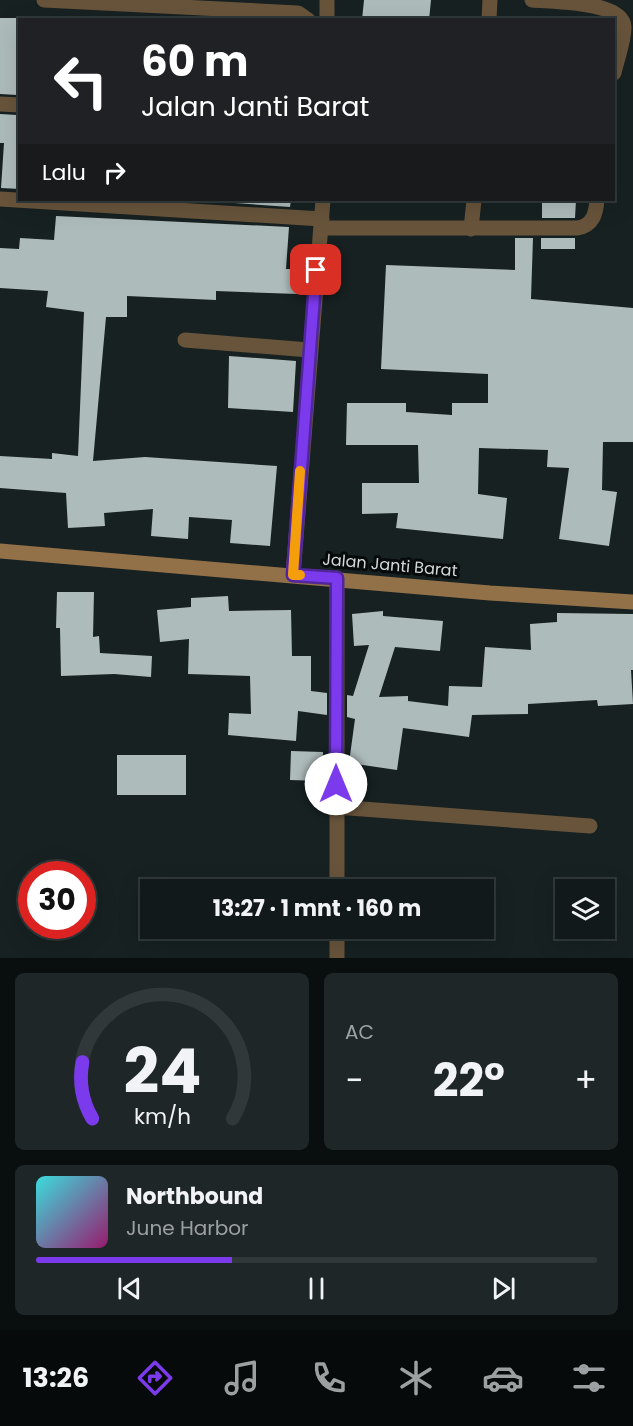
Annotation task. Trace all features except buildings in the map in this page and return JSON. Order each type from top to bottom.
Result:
[{"type":"street","points":[[44,0],[298,13],[305,18]]},
{"type":"street","points":[[327,0],[327,18]]},
{"type":"street","points":[[489,18],[490,0]]},
{"type":"street","points":[[532,0],[608,8],[620,15],[624,26],[615,68]]},
{"type":"street","points":[[0,104],[18,105]]},
{"type":"street","points":[[0,199],[18,200]]},
{"type":"street","points":[[27,201],[321,223],[471,229],[585,227],[596,212],[597,201]]},
{"type":"street","points":[[293,575],[322,201]]},
{"type":"street","points":[[471,229],[474,201]]},
{"type":"street","points":[[185,340],[309,350]]},
{"type":"street","name":"Jalan Janti Barat","points":[[0,551],[337,578],[490,593],[633,602]]},
{"type":"street","points":[[337,578],[337,879]]},
{"type":"street","points":[[336,807],[590,826]]},
{"type":"street","points":[[337,939],[337,958]]},
{"type":"slow traffic","points":[[300,471],[293,575],[300,575]]},
{"type":"route","points":[[316,270],[293,575],[337,578],[336,784]]}]
